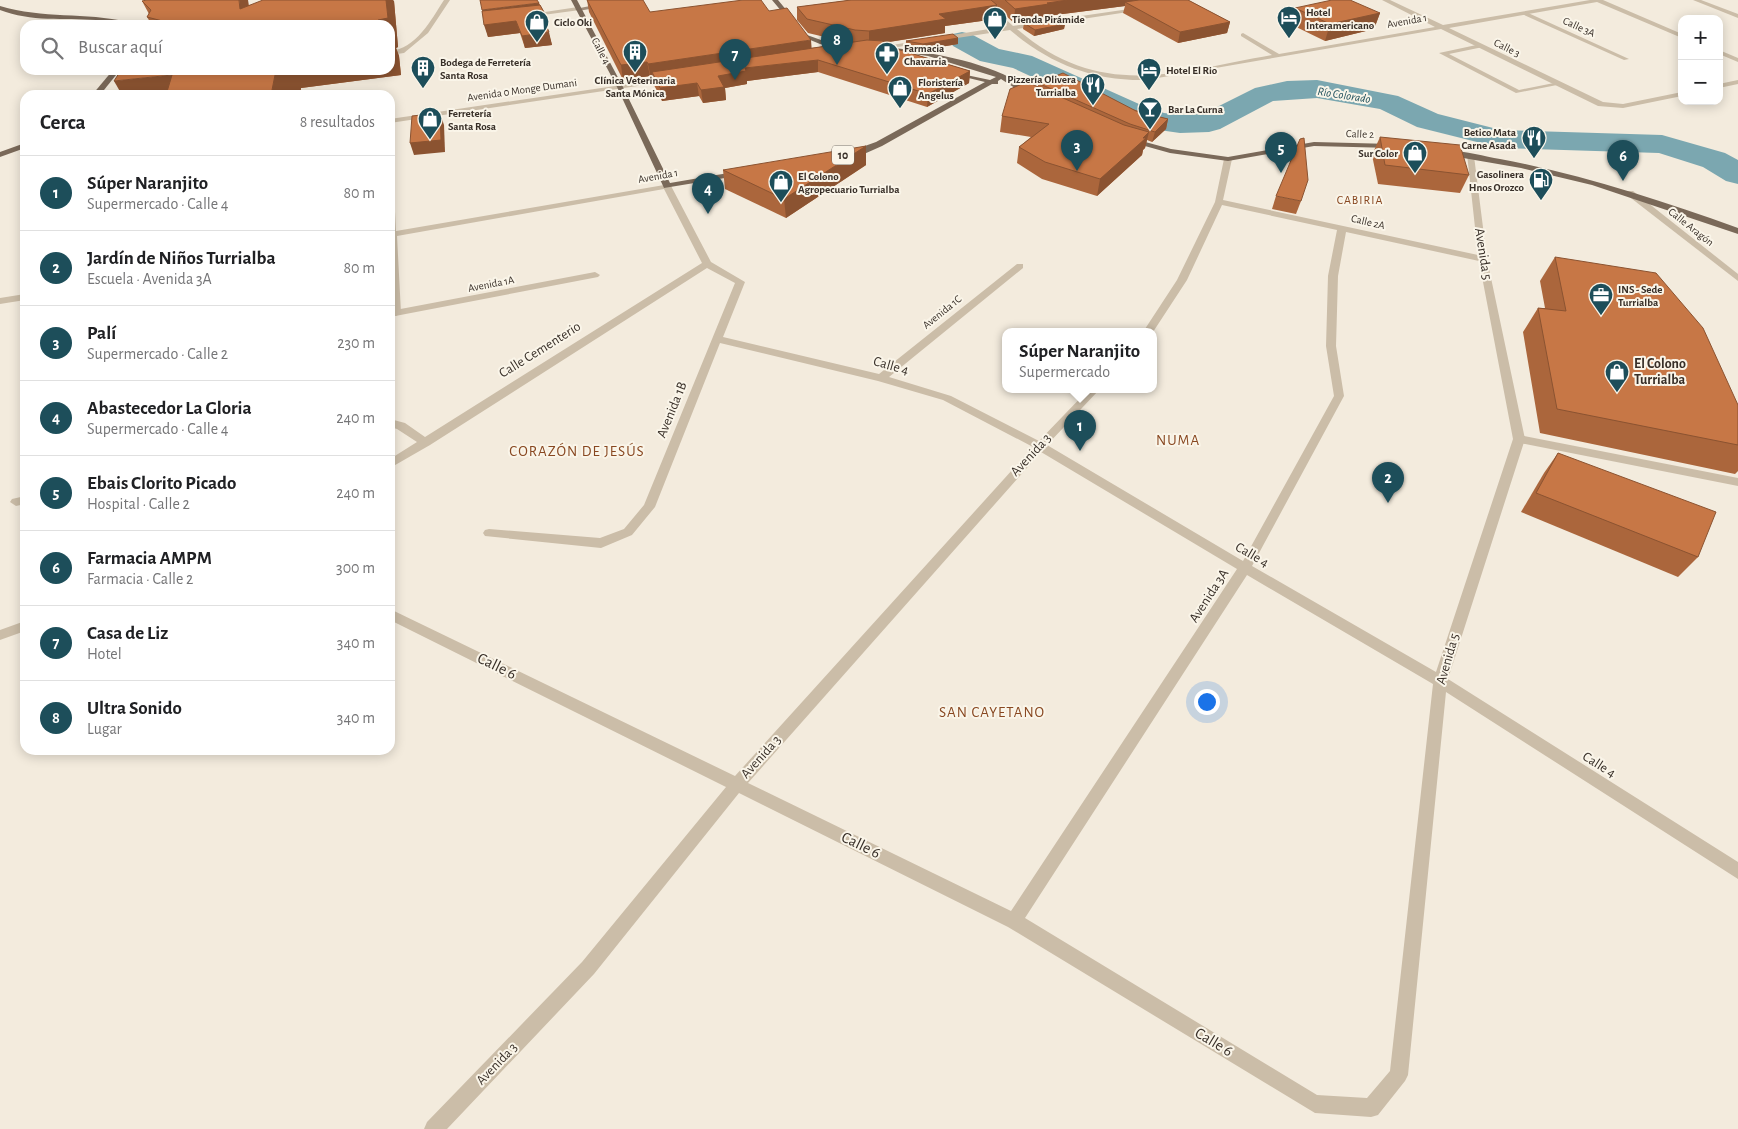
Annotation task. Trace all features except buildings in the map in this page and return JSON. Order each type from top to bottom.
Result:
[{"type":"main road","name":"Calle 4","points":[[574,0],[620,87],[667,186]]},
{"type":"main road","points":[[775,0],[790,16],[814,50]]},
{"type":"main road","points":[[0,8],[8,12],[29,16],[110,20]]},
{"type":"main road","points":[[805,36],[820,42],[855,49]]},
{"type":"main road","points":[[873,48],[928,54],[1002,76],[1039,100]]},
{"type":"main road","points":[[873,48],[905,60]]},
{"type":"main road","points":[[942,70],[992,82],[1016,85]]},
{"type":"main road","points":[[101,90],[116,75]]},
{"type":"main road","name":"10","points":[[842,155],[861,152],[878,144],[1002,76]]},
{"type":"main road","name":"Calle 2","points":[[1124,138],[1170,151],[1228,159],[1314,144],[1398,147]]},
{"type":"main road","points":[[0,155],[20,147]]},
{"type":"main road","points":[[1434,151],[1525,166],[1630,193],[1738,231]]},
{"type":"main road","name":"Avenida 1","points":[[667,186],[744,172]]},
{"type":"street","points":[[395,53],[402,52],[426,32],[446,0]]},
{"type":"street","name":"Avenida 1","points":[[981,0],[1036,47],[1055,58],[1091,73],[1130,79],[1162,76],[1598,0]]},
{"type":"street","name":"Calle 3","points":[[1385,0],[1601,104],[1623,106],[1678,95]]},
{"type":"street","points":[[1598,0],[1678,34]]},
{"type":"street","points":[[1696,0],[1738,16]]},
{"type":"street","points":[[519,16],[617,4]]},
{"type":"street","points":[[864,49],[1149,6]]},
{"type":"street","name":"Calle 3A","points":[[1524,13],[1626,59]]},
{"type":"street","points":[[790,16],[799,15]]},
{"type":"street","points":[[1243,35],[1277,55]]},
{"type":"street","points":[[900,50],[925,41]]},
{"type":"street","points":[[1481,46],[1442,53],[1518,92],[1559,84]]},
{"type":"street","points":[[846,53],[855,49]]},
{"type":"street","points":[[1723,54],[1738,60]]},
{"type":"street","name":"Avenida 0 Monge Dumani","points":[[395,120],[677,79]]},
{"type":"street","points":[[1723,85],[1738,82]]},
{"type":"street","name":"Avenida 5","points":[[1315,1104],[1371,1108],[1400,1075],[1440,681],[1519,439],[1483,259],[1470,156]]},
{"type":"street","points":[[1151,328],[1182,280],[1219,202],[1228,159]]},
{"type":"street","name":"Avenida 1","points":[[395,234],[667,186]]},
{"type":"street","name":"Calle 4","points":[[667,186],[707,264]]},
{"type":"street","name":"Calle Aragón","points":[[1630,193],[1738,278]]},
{"type":"street","name":"Calle 2A","points":[[1219,202],[1483,259]]},
{"type":"street","name":"Avenida 3A","points":[[1014,920],[1245,568],[1339,396],[1331,346],[1333,276],[1342,228]]},
{"type":"street","name":"Avenida 1B","points":[[489,533],[601,543],[628,532],[649,508],[740,282],[707,264]]},
{"type":"street","name":"Calle Cementerio","points":[[395,461],[707,264]]},
{"type":"street","name":"Avenida 1C","points":[[881,378],[1020,266]]},
{"type":"street","name":"Avenida 1A","points":[[395,314],[595,275]]},
{"type":"street","points":[[0,301],[20,298]]},
{"type":"street","name":"Calle 4","points":[[718,339],[881,378],[947,398],[1040,446],[1440,681],[1738,871]]},
{"type":"street","name":"Avenida 3","points":[[434,1129],[588,968],[737,784],[1040,446],[1091,393]]},
{"type":"street","points":[[395,424],[401,426],[426,442]]},
{"type":"street","points":[[1519,439],[1738,482]]},
{"type":"street","name":"Calle 6","points":[[395,616],[1014,920],[1315,1104]]},
{"type":"street","points":[[0,635],[20,628]]},
{"type":"waterway","name":"Río Colorado","points":[[962,40],[990,55],[1022,62],[1128,110],[1159,121],[1180,124],[1209,123],[1265,94],[1287,90],[1317,89],[1388,102],[1428,121],[1501,139],[1662,144],[1714,160],[1738,174]]},
{"type":"place","name":"Hotel Interamericano","points":[[1289,39]]},
{"type":"place","name":"Tienda Pirámide","points":[[995,40]]},
{"type":"place","name":"Ciclo Oki","points":[[537,43]]},
{"type":"place","name":"Ultra Sonido","points":[[837,65]]},
{"type":"place","name":"Clínica Veterinaria Santa Mónica","points":[[635,73]]},
{"type":"place","name":"Farmacia Chavarria","points":[[887,75]]},
{"type":"place","name":"Casa de Liz","points":[[735,80]]},
{"type":"place","name":"Bodega de Ferretería Santa Rosa","points":[[423,89]]},
{"type":"place","name":"Hotel El Rio","points":[[1149,91]]},
{"type":"place","name":"Pizzería Olivera Turrialba","points":[[1093,106]]},
{"type":"place","name":"Floristería Angelus","points":[[900,109]]},
{"type":"place","name":"Bar La Curna","points":[[1150,130]]},
{"type":"place","name":"Ferretería Santa Rosa","points":[[430,140]]},
{"type":"place","name":"Betico Mata Carne Asada","points":[[1534,159]]},
{"type":"place","name":"Palí","points":[[1077,171]]},
{"type":"place","name":"Ebais Clorito Picado","points":[[1281,173]]},
{"type":"place","name":"Sur Color","points":[[1415,174]]},
{"type":"place","name":"Farmacia AMPM","points":[[1623,181]]},
{"type":"place","name":"Gasolinera Hnos Orozco","points":[[1541,201]]},
{"type":"place","name":"El Colono Agropecuario Turrialba","points":[[781,203]]},
{"type":"place","name":"Abastecedor La Gloria","points":[[708,214]]},
{"type":"place","name":"INS - Sede Turrialba","points":[[1601,316]]},
{"type":"place","name":"El Colono Turrialba","points":[[1617,393]]},
{"type":"place","name":"Súper Naranjito","points":[[1080,451]]},
{"type":"place","name":"Jardín de Niños Turrialba","points":[[1388,503]]},
{"type":"district","name":"CABIRIA","points":[[1360,200]]},
{"type":"district","name":"NUMA","points":[[1178,440]]},
{"type":"district","name":"CORAZÓN DE JESÚS","points":[[577,451]]},
{"type":"district","name":"SAN CAYETANO","points":[[992,712]]}]
